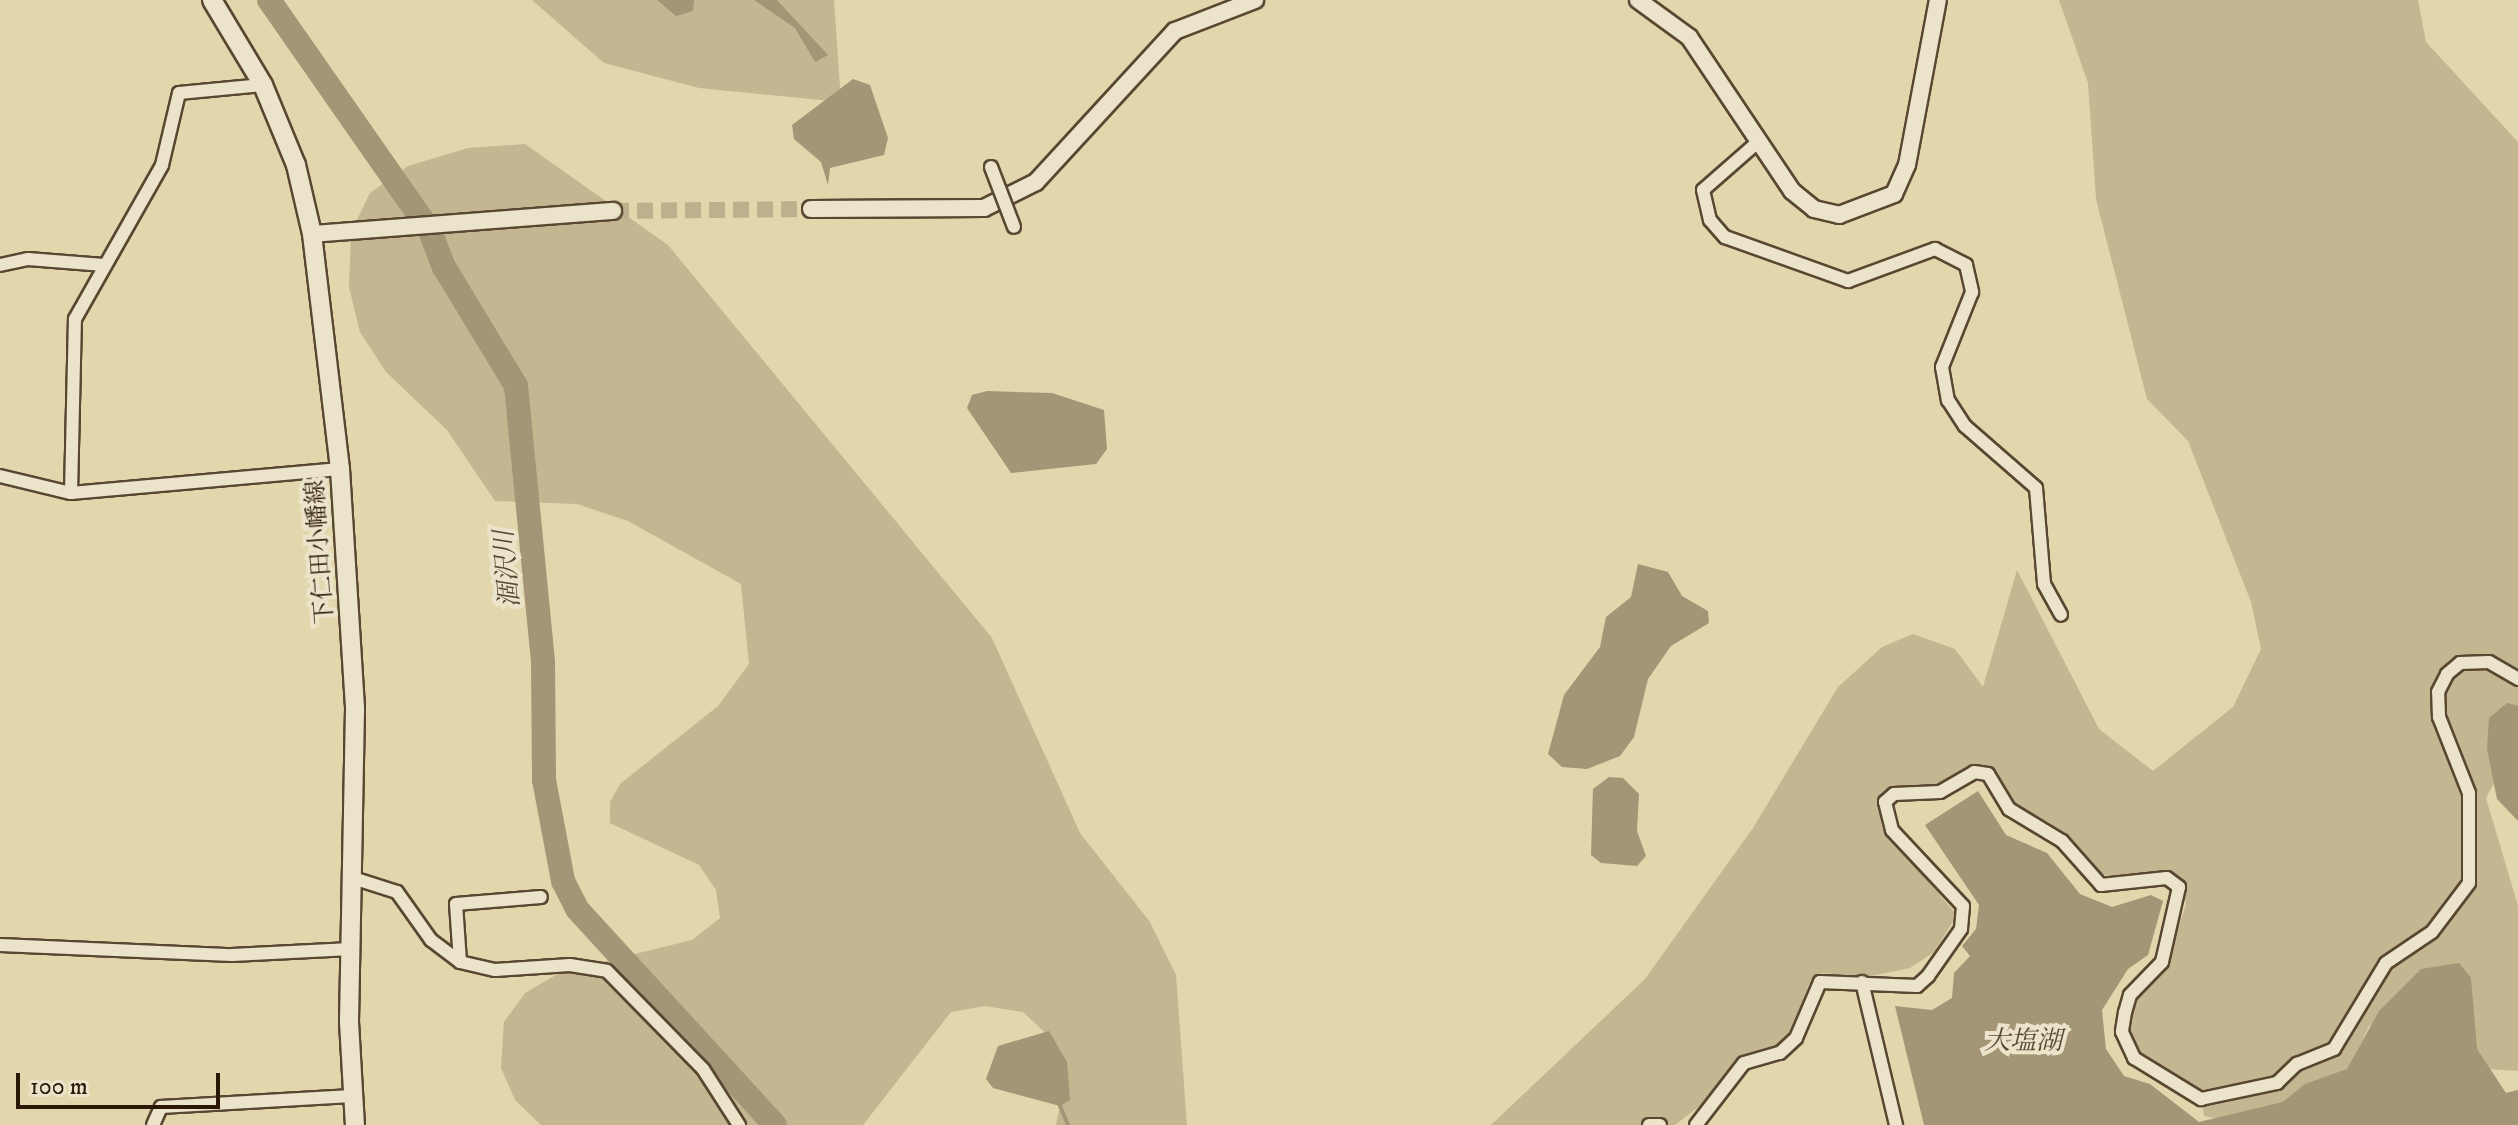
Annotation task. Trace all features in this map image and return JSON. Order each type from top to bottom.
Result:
[{"type":"main road","name":"下仁田小幡線","points":[[212,0],[263,85],[296,165],[312,234],[340,469],[356,748],[351,949],[355,1125]]},
{"type":"street","points":[[811,209],[984,208],[1036,182],[1175,31],[1229,5],[1255,0]]},
{"type":"street","points":[[1638,0],[1689,37],[1792,191],[1814,209],[1839,215],[1894,194],[1912,141],[1938,0]]},
{"type":"street","points":[[71,493],[75,319],[162,165],[179,93],[263,85]]},
{"type":"street","points":[[1759,141],[1703,190],[1710,220],[1725,237],[1848,281],[1935,249],[1966,265],[1972,292],[1942,367],[1948,400],[1965,426],[2036,488],[2044,584],[2061,615]]},
{"type":"street","points":[[991,167],[1014,227]]},
{"type":"street","points":[[312,234],[459,220],[613,211]]},
{"type":"street","points":[[0,265],[28,259],[104,265]]},
{"type":"street","points":[[0,476],[71,493],[340,469]]},
{"type":"street","points":[[1696,1125],[1744,1063],[1780,1053],[1796,1038],[1811,989],[1837,979],[1917,986],[1965,916],[1928,862],[1892,830],[1885,802],[1894,794],[1940,792],[1974,772],[1988,774],[2009,809],[2062,841],[2101,885],[2167,878],[2179,887],[2180,907],[2162,962],[2130,995],[2125,1012],[2122,1032],[2134,1058],[2201,1099],[2277,1083],[2297,1064],[2334,1049],[2397,949],[2432,932],[2469,883],[2469,793],[2439,717],[2438,692],[2447,674],[2460,663],[2489,662],[2518,679]]},
{"type":"street","points":[[353,878],[397,892],[431,940],[460,962],[495,970],[570,965],[607,971],[703,1069],[739,1125]]},
{"type":"street","points":[[460,962],[456,904],[541,897]]},
{"type":"street","points":[[0,945],[201,955],[351,949]]},
{"type":"street","points":[[1862,982],[1896,1125]]},
{"type":"street","points":[[153,1125],[161,1107],[352,1096]]},
{"type":"street","points":[[1649,1125],[1660,1125]]},
{"type":"shaded area","points":[[532,0],[834,0],[841,102],[699,88],[604,63]]},
{"type":"shaded area","points":[[2059,0],[2418,0],[2426,42],[2518,142],[2518,769],[2494,783],[2486,798],[2518,906],[2518,1071],[2472,1068],[2381,1021],[2369,1026],[2339,1091],[2245,1125],[2204,1116],[2201,1092],[2139,1053],[2127,1028],[2135,997],[2162,972],[2186,905],[2183,883],[2168,873],[2114,879],[2092,868],[2050,823],[2015,804],[1994,770],[1972,765],[1937,786],[1877,798],[1882,828],[1957,915],[1934,952],[1910,968],[1866,977],[1822,973],[1808,986],[1792,1035],[1675,1125],[1491,1125],[1645,979],[1753,828],[1838,687],[1882,647],[1913,634],[1955,649],[1983,687],[2017,570],[2099,729],[2153,771],[2233,707],[2261,649],[2251,602],[2188,441],[2147,399],[2096,199],[2088,83]]},
{"type":"shaded area","points":[[525,144],[668,245],[992,638],[1080,833],[1150,922],[1176,975],[1187,1125],[1056,1125],[1066,1078],[1055,1042],[1023,1012],[985,1006],[951,1012],[863,1125],[541,1125],[515,1100],[501,1068],[504,1022],[525,993],[561,972],[692,940],[720,918],[716,890],[699,865],[610,823],[610,802],[620,784],[718,706],[749,664],[741,584],[628,521],[577,504],[495,501],[447,430],[386,372],[360,332],[349,287],[351,232],[370,193],[408,166],[468,148]]},
{"type":"water","points":[[657,0],[694,0],[693,11],[676,16]]},
{"type":"water","points":[[754,0],[777,0],[828,55],[815,62],[795,28]]},
{"type":"water","points":[[853,79],[870,85],[888,138],[884,155],[830,168],[828,185],[821,162],[794,139],[792,125]]},
{"type":"water","points":[[987,391],[1052,393],[1104,410],[1107,449],[1096,464],[1011,473],[967,408],[972,395]]},
{"type":"water","points":[[1638,564],[1668,572],[1682,596],[1708,611],[1709,623],[1671,646],[1648,679],[1634,737],[1620,756],[1587,769],[1562,767],[1548,754],[1564,695],[1600,647],[1606,617],[1631,597]]},
{"type":"water","points":[[2507,703],[2518,706],[2518,821],[2497,799],[2487,749],[2489,718]]},
{"type":"water","points":[[1609,777],[1623,778],[1639,794],[1637,831],[1646,856],[1637,866],[1601,863],[1591,855],[1593,789]]},
{"type":"water","name":"大塩湖","points":[[1978,791],[2006,835],[2047,853],[2080,894],[2112,907],[2151,895],[2163,901],[2148,955],[2128,969],[2102,1010],[2106,1049],[2124,1076],[2150,1084],[2199,1122],[2283,1102],[2305,1084],[2347,1069],[2379,1011],[2421,969],[2459,963],[2471,978],[2477,1049],[2506,1093],[2518,1090],[2518,1125],[1924,1125],[1895,1006],[1932,1010],[1952,998],[1954,973],[1970,956],[1962,946],[1976,929],[1979,905],[1925,825]]},
{"type":"water","points":[[1049,1031],[1067,1062],[1070,1100],[1060,1106],[993,1088],[986,1079],[998,1046]]},
{"type":"waterway","name":"涸沢川","points":[[269,0],[430,231],[444,267],[516,386],[543,662],[544,780],[563,881],[577,909],[775,1125]]},
{"type":"waterway","points":[[1060,1106],[1068,1125]]},
{"type":"tunnel","points":[[613,211],[811,209]]}]
